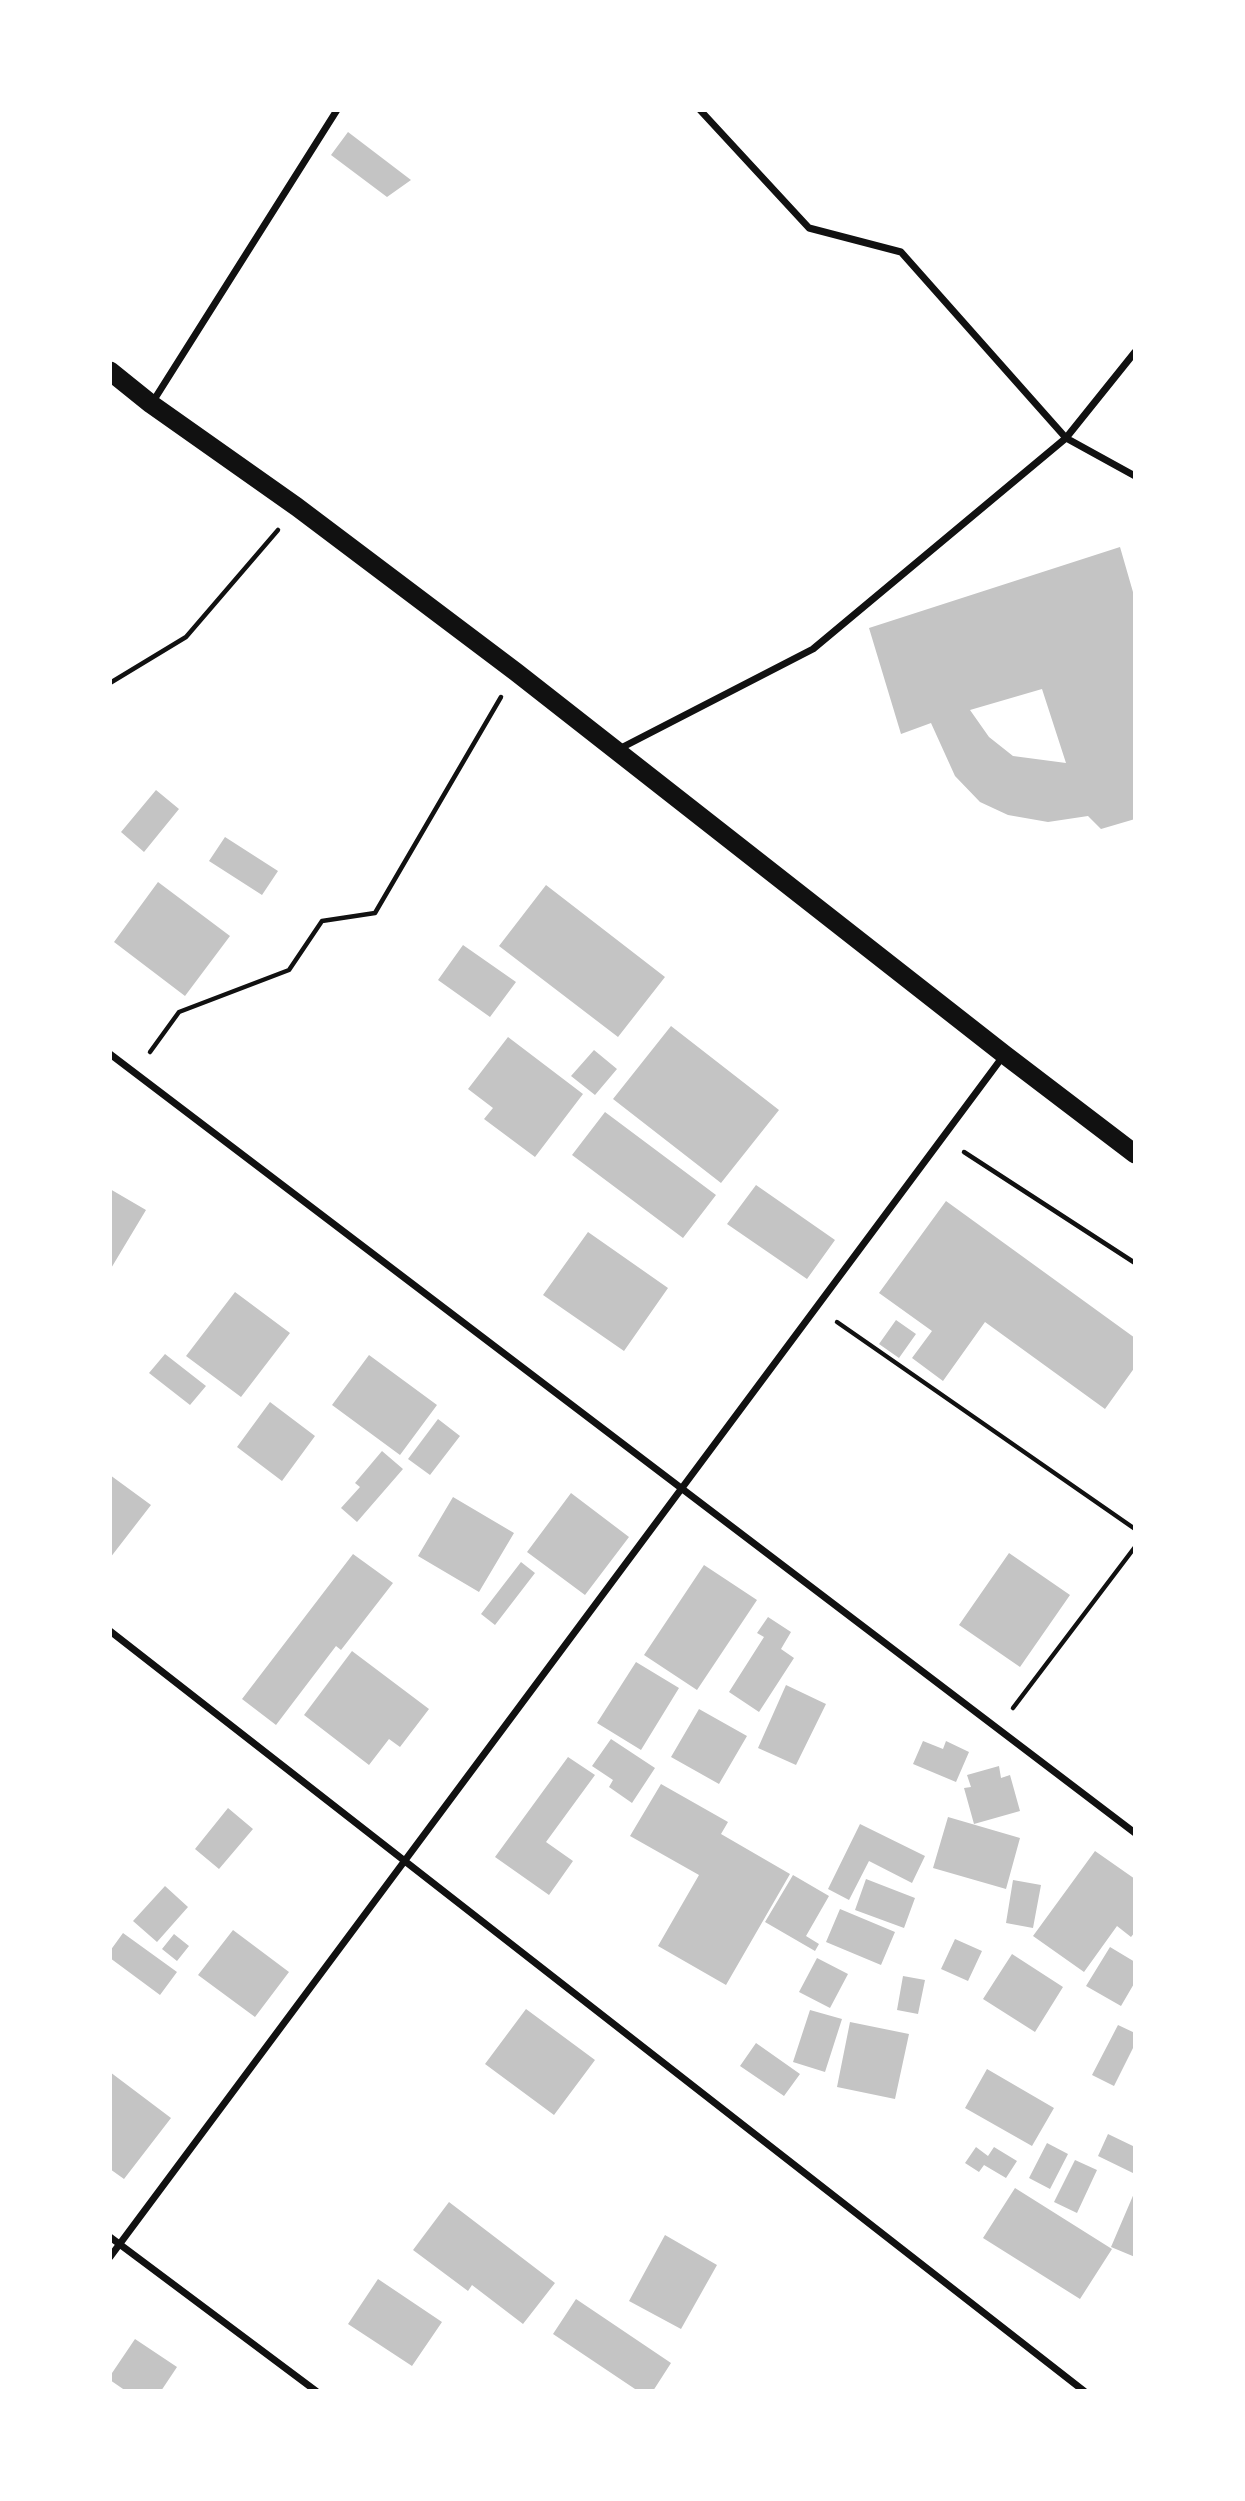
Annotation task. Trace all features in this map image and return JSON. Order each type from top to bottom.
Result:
[{"type":"highway","points":[[110,371],[151,404],[297,507],[516,673],[1135,1154]]},
{"type":"street","points":[[151,404],[337,110]]},
{"type":"street","points":[[701,110],[809,228],[901,253],[1066,438],[1135,476]]},
{"type":"street","points":[[615,751],[813,649],[1066,438],[1135,352]]},
{"type":"street","points":[[110,1054],[1135,1833]]},
{"type":"street","points":[[110,2256],[1005,1055]]},
{"type":"street","points":[[110,1630],[1084,2391]]},
{"type":"street","points":[[110,2237],[316,2391]]},
{"type":"path","points":[[110,683],[186,637],[297,507]]},
{"type":"path","points":[[135,1073],[179,1012],[289,970],[322,921],[375,913],[516,673]]},
{"type":"path","points":[[943,1138],[1135,1263]]},
{"type":"path","points":[[816,1308],[1135,1529]]},
{"type":"path","points":[[997,1729],[1135,1547]]},
{"type":"building","points":[[348,132],[411,180],[387,197],[331,155]]},
{"type":"building","points":[[1120,547],[1135,599],[1135,819],[1101,829],[1088,816],[1048,822],[1008,815],[980,802],[955,776],[931,723],[901,734],[869,628]],"holes":[[[1042,689],[1066,763],[1013,756],[989,737],[970,710]]]},
{"type":"building","points":[[156,790],[179,809],[144,852],[121,832]]},
{"type":"building","points":[[225,837],[278,871],[262,895],[209,861]]},
{"type":"building","points":[[158,882],[230,936],[185,996],[114,942]]},
{"type":"building","points":[[546,885],[665,977],[618,1037],[499,946]]},
{"type":"building","points":[[463,945],[516,982],[490,1017],[438,980]]},
{"type":"building","points":[[671,1026],[779,1110],[721,1183],[613,1099]]},
{"type":"building","points":[[508,1037],[583,1094],[535,1157],[484,1119],[493,1108],[468,1089]]},
{"type":"building","points":[[594,1050],[617,1069],[595,1095],[571,1076]]},
{"type":"building","points":[[605,1112],[716,1195],[683,1238],[572,1155]]},
{"type":"building","points":[[756,1185],[835,1240],[807,1279],[727,1224]]},
{"type":"building","points":[[110,1189],[146,1210],[110,1270]]},
{"type":"building","points":[[946,1201],[1135,1338],[1135,1367],[1105,1409],[985,1322],[943,1381],[912,1358],[932,1331],[879,1293]]},
{"type":"building","points":[[588,1232],[668,1288],[624,1351],[543,1295]]},
{"type":"building","points":[[235,1292],[290,1333],[241,1397],[186,1356]]},
{"type":"building","points":[[896,1320],[916,1334],[899,1358],[879,1344]]},
{"type":"building","points":[[165,1354],[206,1386],[190,1405],[149,1373]]},
{"type":"building","points":[[369,1355],[437,1405],[400,1455],[332,1405]]},
{"type":"building","points":[[270,1402],[315,1436],[282,1481],[237,1447]]},
{"type":"building","points":[[438,1419],[460,1436],[430,1475],[408,1459]]},
{"type":"building","points":[[382,1451],[403,1469],[357,1522],[341,1508],[360,1487],[355,1483]]},
{"type":"building","points":[[110,1475],[151,1505],[110,1558]]},
{"type":"building","points":[[571,1493],[629,1537],[585,1595],[527,1552]]},
{"type":"building","points":[[453,1497],[514,1533],[479,1592],[418,1556]]},
{"type":"building","points":[[1009,1553],[1070,1595],[1020,1667],[959,1625]]},
{"type":"building","points":[[353,1554],[393,1583],[341,1650],[336,1646],[276,1725],[242,1699]]},
{"type":"building","points":[[521,1562],[535,1573],[495,1625],[481,1614]]},
{"type":"building","points":[[704,1565],[757,1600],[697,1690],[644,1655]]},
{"type":"building","points":[[768,1617],[791,1632],[781,1649],[794,1658],[759,1712],[729,1692],[764,1637],[757,1633]]},
{"type":"building","points":[[352,1651],[429,1709],[400,1747],[389,1739],[369,1765],[304,1715]]},
{"type":"building","points":[[636,1662],[679,1688],[641,1750],[597,1723]]},
{"type":"building","points":[[786,1685],[826,1704],[796,1765],[758,1748]]},
{"type":"building","points":[[699,1709],[747,1736],[719,1784],[671,1757]]},
{"type":"building","points":[[611,1739],[655,1768],[632,1803],[609,1787],[613,1780],[592,1766]]},
{"type":"building","points":[[923,1741],[943,1749],[946,1741],[969,1752],[956,1782],[913,1764]]},
{"type":"building","points":[[568,1757],[595,1775],[546,1842],[573,1861],[549,1895],[495,1857]]},
{"type":"building","points":[[999,1766],[1001,1778],[1010,1775],[1020,1811],[974,1824],[964,1788],[971,1787],[967,1775]]},
{"type":"building","points":[[661,1784],[728,1822],[721,1834],[790,1874],[726,1985],[658,1946],[699,1875],[630,1836]]},
{"type":"building","points":[[228,1808],[253,1829],[219,1869],[195,1849]]},
{"type":"building","points":[[948,1817],[1020,1838],[1006,1889],[933,1868]]},
{"type":"building","points":[[860,1824],[925,1856],[912,1883],[869,1861],[849,1900],[828,1889]]},
{"type":"building","points":[[1095,1851],[1135,1879],[1135,1932],[1131,1937],[1117,1926],[1084,1972],[1033,1936]]},
{"type":"building","points":[[793,1875],[829,1896],[806,1936],[819,1944],[815,1951],[765,1922]]},
{"type":"building","points":[[866,1879],[915,1898],[904,1928],[855,1910]]},
{"type":"building","points":[[1013,1880],[1041,1885],[1033,1928],[1006,1923]]},
{"type":"building","points":[[165,1886],[188,1907],[157,1942],[133,1921]]},
{"type":"building","points":[[840,1909],[895,1932],[881,1965],[826,1942]]},
{"type":"building","points":[[233,1930],[289,1972],[255,2017],[198,1975]]},
{"type":"building","points":[[123,1933],[177,1972],[160,1995],[110,1958],[110,1951]]},
{"type":"building","points":[[174,1934],[189,1946],[177,1961],[162,1949]]},
{"type":"building","points":[[955,1939],[982,1951],[968,1981],[941,1969]]},
{"type":"building","points":[[1110,1947],[1135,1962],[1135,1982],[1121,2006],[1086,1986]]},
{"type":"building","points":[[1012,1954],[1063,1987],[1035,2032],[983,1999]]},
{"type":"building","points":[[817,1958],[848,1974],[830,2008],[799,1992]]},
{"type":"building","points":[[903,1976],[925,1980],[918,2014],[897,2010]]},
{"type":"building","points":[[526,2009],[595,2060],[554,2115],[485,2064]]},
{"type":"building","points":[[810,2010],[842,2019],[825,2072],[793,2062]]},
{"type":"building","points":[[850,2022],[909,2034],[895,2099],[837,2087]]},
{"type":"building","points":[[1118,2025],[1135,2033],[1135,2044],[1114,2086],[1092,2075]]},
{"type":"building","points":[[756,2043],[800,2074],[784,2096],[740,2066]]},
{"type":"building","points":[[987,2069],[1054,2108],[1032,2146],[965,2108]]},
{"type":"building","points":[[110,2072],[171,2118],[124,2179],[110,2169]]},
{"type":"building","points":[[1108,2134],[1135,2147],[1135,2174],[1098,2156]]},
{"type":"building","points":[[1047,2143],[1068,2154],[1050,2189],[1029,2178]]},
{"type":"building","points":[[976,2147],[988,2156],[994,2147],[1017,2161],[1006,2178],[984,2165],[979,2172],[965,2163]]},
{"type":"building","points":[[1075,2160],[1097,2170],[1077,2213],[1054,2202]]},
{"type":"building","points":[[1015,2188],[1112,2249],[1080,2299],[983,2238]]},
{"type":"building","points":[[1135,2191],[1135,2257],[1111,2247]]},
{"type":"building","points":[[449,2202],[555,2283],[523,2324],[472,2285],[468,2291],[413,2250]]},
{"type":"building","points":[[665,2235],[717,2265],[681,2329],[629,2301]]},
{"type":"building","points":[[378,2279],[442,2322],[412,2366],[348,2324]]},
{"type":"building","points":[[576,2299],[671,2363],[653,2391],[638,2391],[553,2334]]},
{"type":"building","points":[[135,2339],[177,2367],[161,2391],[126,2391],[110,2380]]}]
